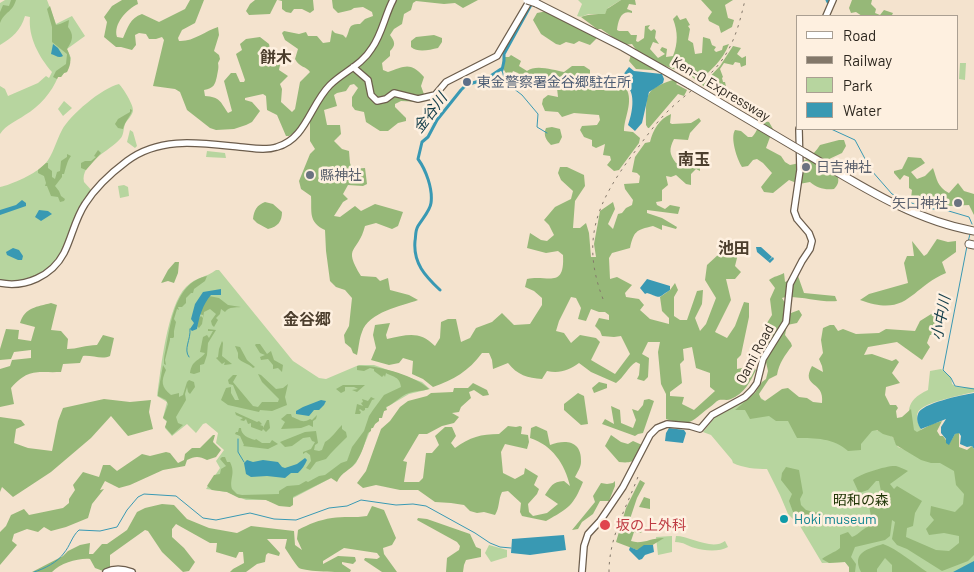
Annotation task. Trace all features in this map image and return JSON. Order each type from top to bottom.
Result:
[{"type":"highway","name":"Ken-O Expressway","points":[[531,1],[623,46],[847,178],[899,206],[925,217],[972,229]]},
{"type":"highway","name":"Ken-O Expressway","points":[[899,206],[972,229]]},
{"type":"main road","points":[[0,283],[10,284],[29,281],[40,277],[54,266],[64,252],[77,219],[86,203],[113,173],[130,158],[154,148],[178,143],[264,149],[280,147],[292,140],[299,133],[319,98],[328,87],[364,58],[372,48],[393,0]]},
{"type":"main road","points":[[353,67],[368,80],[371,95],[377,101],[386,99],[394,93],[418,99],[435,95],[446,82],[500,53],[531,1]]},
{"type":"main road","name":"Oami Road","points":[[582,572],[587,537],[623,487],[648,438],[655,430],[662,425],[670,424],[700,429],[710,416],[744,397],[756,386],[762,360],[786,322],[790,284],[812,244],[810,232],[797,219],[794,211],[800,170],[799,130]]},
{"type":"main road","points":[[106,572],[119,570],[132,572]]},
{"type":"green space","points":[[5,0],[47,0],[56,24],[72,16],[85,36],[67,49],[71,58],[67,72],[58,77],[44,99],[30,112],[8,125],[0,134],[0,86],[5,89],[8,96],[38,83],[46,76],[49,78],[52,72],[35,46],[31,32],[30,17],[25,16],[16,33],[0,45],[0,3]]},
{"type":"green space","points":[[11,0],[16,0],[13,7],[0,23],[0,12],[3,5],[9,6]]},
{"type":"green space","points":[[122,0],[137,0],[138,4],[125,13],[119,22],[116,32],[117,37],[123,38],[130,23],[142,14],[159,22],[185,9],[190,0],[204,0],[195,23],[182,30],[178,38],[179,41],[189,40],[218,27],[219,35],[214,51],[219,55],[220,59],[216,82],[210,88],[204,90],[205,96],[214,97],[219,100],[228,113],[232,111],[224,81],[231,73],[236,73],[240,82],[244,82],[245,80],[236,54],[242,50],[240,44],[246,39],[260,37],[269,44],[272,57],[280,65],[279,70],[288,76],[280,84],[282,89],[281,102],[292,112],[295,109],[300,82],[310,72],[297,62],[295,59],[298,49],[285,40],[282,33],[284,31],[299,34],[306,32],[308,36],[317,36],[323,43],[330,42],[332,30],[346,38],[351,26],[360,24],[365,19],[373,16],[372,12],[363,7],[338,13],[333,8],[332,0],[478,0],[463,8],[455,3],[444,4],[416,1],[413,3],[411,10],[404,14],[402,24],[394,29],[390,35],[394,45],[390,51],[390,56],[382,63],[383,70],[388,72],[403,67],[411,67],[424,77],[421,86],[425,97],[423,102],[401,101],[395,104],[395,107],[406,118],[406,121],[398,123],[388,131],[380,131],[366,122],[364,112],[355,110],[352,106],[352,97],[358,88],[354,84],[350,85],[346,91],[334,95],[337,106],[324,110],[327,125],[340,125],[341,134],[334,141],[342,149],[349,151],[352,169],[365,168],[367,184],[363,186],[348,185],[343,194],[348,199],[343,202],[334,216],[340,217],[355,206],[361,211],[375,204],[403,212],[398,226],[392,229],[376,223],[365,226],[352,254],[355,266],[361,276],[376,277],[380,281],[388,278],[390,290],[409,295],[418,300],[386,311],[371,319],[365,325],[360,337],[357,355],[345,343],[344,335],[349,326],[352,298],[345,290],[336,287],[330,281],[325,230],[313,220],[311,196],[301,189],[299,181],[310,154],[315,149],[310,141],[310,121],[289,136],[286,136],[277,115],[267,110],[266,96],[263,94],[245,98],[245,100],[252,102],[260,111],[252,122],[234,129],[216,130],[210,128],[187,110],[180,92],[175,89],[153,86],[164,40],[162,37],[149,39],[146,34],[139,33],[135,35],[136,45],[132,50],[116,47],[104,37],[107,22],[104,17],[112,6]]},
{"type":"green space","points":[[255,0],[277,0],[270,14],[249,15],[246,11]]},
{"type":"green space","points":[[278,0],[313,0],[314,10],[310,13],[302,9],[294,9],[291,13],[286,12],[282,9],[282,1]]},
{"type":"green space","points":[[578,0],[621,0],[608,8],[605,14],[589,14],[581,17],[577,16],[582,4]]},
{"type":"green space","points":[[621,0],[635,0],[636,5],[629,4],[627,9],[632,11],[632,13],[623,14],[619,20],[617,30],[628,31],[631,35],[637,35],[636,41],[638,42],[644,38],[645,26],[650,25],[648,28],[651,31],[654,29],[656,31],[655,38],[659,44],[653,42],[650,49],[658,58],[665,54],[660,50],[662,47],[667,49],[666,57],[673,56],[677,38],[673,19],[677,15],[680,20],[686,18],[690,25],[688,26],[690,29],[688,40],[693,43],[695,54],[702,53],[703,37],[710,39],[712,45],[716,47],[714,50],[716,52],[729,44],[720,60],[698,82],[690,75],[645,57],[632,44],[624,45],[620,41],[614,40],[614,38],[601,29],[597,29],[581,17],[605,14],[607,9]]},
{"type":"green space","points":[[701,0],[733,0],[725,5],[728,18],[734,20],[732,27],[721,33],[719,26],[709,21],[708,18],[712,12]]},
{"type":"green space","points":[[852,0],[872,0],[871,4],[876,9],[875,13],[880,15],[851,13],[849,8]]},
{"type":"green space","points":[[50,6],[56,25],[69,20],[68,27],[72,35],[72,40],[67,49],[70,57],[70,66],[67,72],[57,79],[53,77],[56,71],[66,64],[67,54],[52,42],[52,27],[47,9]]},
{"type":"green space","points":[[884,10],[893,13],[892,15],[880,15]]},
{"type":"green space","points":[[547,11],[598,37],[590,45],[579,41],[574,44],[566,42],[560,45],[556,44],[541,34],[533,20],[537,13]]},
{"type":"green space","points":[[434,35],[442,38],[438,48],[420,50],[411,47],[411,41],[416,37]]},
{"type":"green space","points":[[733,46],[741,48],[737,54],[742,58],[746,56],[746,65],[741,67],[740,63],[735,62],[733,65],[724,63],[720,69],[727,91],[737,96],[733,99],[723,97],[721,90],[717,89],[716,83],[709,89],[702,85],[720,66]]},
{"type":"green space","points":[[511,55],[521,61],[519,66],[527,71],[540,68],[564,72],[572,66],[584,66],[590,70],[586,86],[588,88],[596,89],[603,82],[619,90],[626,88],[629,104],[624,131],[633,132],[640,138],[639,143],[619,170],[614,171],[607,165],[611,160],[610,156],[603,155],[605,144],[596,148],[592,146],[592,140],[584,137],[580,130],[582,126],[597,125],[600,120],[599,115],[574,113],[562,117],[558,112],[545,111],[542,104],[543,99],[548,95],[558,97],[557,88],[552,82],[545,82],[544,87],[535,82],[529,88],[518,73],[513,71],[508,76],[502,67],[503,57]]},
{"type":"green space","points":[[631,55],[664,71],[636,69],[629,61]]},
{"type":"green space","points":[[960,63],[966,63],[965,80],[959,79]]},
{"type":"green space","points":[[676,79],[679,81],[676,84],[687,90],[684,96],[678,94],[648,128],[646,125],[646,106],[649,94],[658,86]]},
{"type":"green space","points":[[119,84],[130,101],[133,111],[125,124],[121,137],[91,163],[87,169],[84,175],[84,182],[93,192],[59,256],[47,269],[33,277],[18,281],[0,280],[0,187],[24,178],[45,164],[62,130],[72,117],[96,96]]},
{"type":"green space","points":[[64,101],[72,108],[63,116],[58,109]]},
{"type":"green space","points":[[130,109],[132,110],[123,129],[118,128],[115,124],[118,119],[130,112]]},
{"type":"green space","points":[[671,114],[670,123],[672,124],[691,123],[699,118],[701,121],[690,133],[688,140],[674,139],[671,146],[672,157],[676,163],[687,159],[700,167],[700,171],[696,169],[691,174],[691,185],[686,184],[676,175],[666,176],[668,185],[662,190],[662,201],[656,202],[657,205],[665,209],[670,205],[680,207],[678,214],[647,210],[647,213],[662,218],[677,227],[676,229],[662,225],[662,230],[653,226],[637,232],[630,248],[612,253],[609,258],[610,279],[617,277],[632,285],[625,293],[626,297],[639,299],[644,305],[640,310],[650,319],[669,324],[669,318],[662,311],[660,297],[670,290],[675,283],[678,290],[674,297],[674,316],[680,320],[687,320],[697,291],[703,290],[702,304],[695,318],[700,331],[706,324],[716,298],[705,280],[707,265],[720,253],[738,254],[735,266],[741,272],[735,279],[726,279],[731,300],[715,332],[727,338],[735,326],[744,302],[749,303],[749,317],[741,355],[737,359],[737,369],[752,366],[756,370],[740,394],[730,400],[718,401],[690,422],[681,423],[666,419],[666,394],[661,384],[658,352],[660,342],[648,342],[642,354],[649,358],[648,377],[644,381],[637,379],[640,364],[636,362],[616,383],[591,372],[579,363],[564,371],[547,371],[542,379],[532,378],[519,373],[508,363],[493,369],[489,353],[482,353],[472,365],[460,374],[433,387],[423,379],[412,374],[413,361],[403,358],[399,363],[389,365],[371,360],[376,348],[373,335],[375,325],[390,323],[386,335],[387,339],[412,335],[424,338],[435,346],[440,338],[441,322],[448,319],[456,319],[461,342],[470,338],[476,328],[492,322],[502,313],[514,325],[530,324],[542,305],[542,298],[534,291],[525,287],[527,279],[558,277],[563,266],[563,255],[558,251],[546,253],[527,248],[530,233],[541,240],[547,241],[554,235],[544,220],[555,207],[571,199],[573,191],[561,180],[558,173],[560,167],[567,167],[584,175],[585,186],[575,201],[573,228],[580,228],[586,223],[589,233],[591,257],[596,257],[594,244],[600,211],[613,202],[615,209],[608,224],[613,229],[618,214],[632,205],[633,200],[625,189],[624,184],[639,183],[640,176],[632,172],[635,157],[645,143],[650,142],[657,125]],"holes":[[[571,297],[576,298],[581,308],[578,319],[586,321],[591,309],[605,312],[609,315],[609,320],[599,318],[595,326],[602,336],[621,336],[630,354],[615,374],[591,360],[600,342],[596,338],[580,335],[571,343],[564,333],[556,331]],[[692,347],[696,368],[710,373],[710,387],[715,391],[694,410],[682,404],[684,397],[670,396],[670,392],[682,383],[680,364],[684,360],[683,349]]]},
{"type":"green space","points":[[763,121],[769,122],[773,129],[766,148],[781,156],[790,165],[800,163],[808,158],[820,145],[844,140],[846,146],[842,153],[827,160],[827,165],[838,179],[834,189],[821,188],[810,182],[799,184],[789,180],[773,193],[764,192],[761,187],[772,173],[757,159],[753,160],[748,166],[742,167],[736,154],[733,138],[735,130],[741,131],[748,137],[752,137]]},
{"type":"green space","points":[[546,128],[560,129],[562,137],[559,143],[551,145],[546,139],[545,133]]},
{"type":"green space","points":[[130,130],[133,132],[137,146],[135,148],[127,142]]},
{"type":"green space","points":[[98,150],[101,153],[86,170],[81,168],[81,163],[91,161],[96,157],[94,156]]},
{"type":"green space","points":[[207,151],[225,153],[226,158],[206,157]]},
{"type":"green space","points":[[67,154],[71,156],[64,174],[62,174],[62,177],[55,186],[65,199],[60,202],[58,197],[51,196],[47,186],[45,186],[44,176],[38,173],[38,170],[48,163],[48,168],[52,171],[52,177],[55,179],[57,172],[60,171],[61,161],[67,157]]},
{"type":"green space","points":[[908,157],[921,158],[925,163],[911,172],[917,179],[925,176],[933,168],[938,182],[945,191],[949,193],[958,183],[964,191],[974,194],[974,215],[969,205],[933,207],[928,199],[924,203],[911,198],[912,190],[909,188],[909,177],[904,175],[900,180],[894,173],[894,171],[902,169]]},
{"type":"green space","points":[[124,185],[128,187],[129,196],[120,198],[118,186]]},
{"type":"green space","points":[[265,202],[273,204],[282,212],[279,223],[268,229],[253,219],[256,208]]},
{"type":"green space","points":[[937,239],[948,242],[956,241],[956,252],[942,262],[946,273],[899,303],[876,305],[860,300],[869,294],[908,283],[904,263],[907,256],[914,256],[912,241],[924,256]]},
{"type":"green space","points":[[175,262],[179,262],[178,273],[174,283],[168,281],[161,283],[168,270]]},
{"type":"green space","points":[[219,270],[293,361],[319,378],[326,379],[359,365],[374,365],[422,382],[430,389],[409,394],[387,407],[370,431],[356,463],[352,467],[280,505],[266,500],[246,500],[227,492],[206,489],[220,468],[216,461],[224,450],[216,443],[218,433],[206,423],[196,433],[187,424],[172,436],[165,428],[167,422],[163,418],[167,402],[157,396],[166,338],[179,296],[190,283]]},
{"type":"green space","points":[[784,273],[785,282],[798,276],[804,293],[835,296],[837,301],[793,297],[782,298],[791,313],[799,310],[802,315],[797,323],[787,325],[785,335],[792,346],[781,363],[777,375],[769,379],[759,394],[761,399],[765,401],[782,389],[788,388],[799,397],[822,403],[820,391],[809,378],[809,373],[812,366],[823,372],[819,359],[823,353],[821,340],[823,328],[834,325],[838,331],[843,329],[856,334],[879,333],[886,329],[915,331],[920,321],[936,311],[938,315],[937,324],[933,325],[931,330],[937,327],[941,334],[930,335],[927,343],[930,347],[922,360],[897,342],[868,347],[864,355],[872,354],[892,361],[896,359],[899,362],[892,373],[900,383],[886,387],[885,395],[890,405],[896,405],[898,408],[896,411],[897,418],[902,417],[911,409],[914,430],[917,432],[942,421],[937,431],[949,444],[955,434],[959,432],[959,447],[967,450],[972,446],[974,449],[974,555],[968,561],[942,571],[907,549],[897,545],[892,539],[895,522],[892,520],[890,536],[885,540],[855,547],[851,557],[856,564],[855,572],[849,572],[849,567],[845,562],[829,563],[822,559],[840,548],[840,535],[848,532],[852,537],[871,526],[869,500],[876,500],[882,497],[879,481],[876,481],[868,490],[859,493],[853,480],[861,475],[892,466],[898,466],[908,471],[890,484],[894,489],[897,486],[922,501],[915,513],[913,526],[907,528],[906,537],[936,550],[949,551],[959,543],[959,536],[944,533],[929,535],[926,529],[934,520],[930,515],[931,506],[955,512],[963,504],[964,494],[956,485],[954,471],[940,463],[921,460],[896,445],[893,437],[877,430],[872,431],[861,444],[861,450],[848,451],[837,443],[830,441],[797,438],[788,421],[776,421],[769,416],[750,419],[745,410],[735,410],[755,393],[766,379],[768,371],[762,344],[766,334],[765,326],[772,315],[770,299],[775,288],[769,280]]},
{"type":"green space","points":[[207,276],[205,281],[186,298],[186,303],[182,307],[178,307],[179,310],[177,309],[174,319],[176,322],[174,337],[170,338],[165,360],[166,365],[164,364],[164,359],[168,335],[180,298],[186,288],[195,280]]},
{"type":"green space","points":[[209,296],[219,298],[228,305],[241,307],[231,308],[225,312],[221,309],[214,327],[211,321],[216,314],[210,309],[204,312],[203,318],[203,315],[199,314]]},
{"type":"green space","points":[[51,303],[57,305],[51,330],[61,331],[68,339],[67,349],[97,345],[103,335],[114,338],[110,356],[104,358],[83,356],[80,363],[63,364],[61,372],[28,374],[11,388],[14,404],[0,407],[0,369],[10,366],[12,360],[31,358],[31,350],[14,352],[11,359],[0,360],[0,349],[6,329],[19,330],[18,339],[31,341],[35,327],[20,323],[22,318],[32,308]]},
{"type":"green space","points":[[201,316],[203,318],[199,328],[197,326],[198,319]]},
{"type":"green space","points":[[208,329],[216,330],[208,343],[204,364],[200,365],[200,372],[190,373],[194,363],[205,353],[200,352],[203,337],[207,335],[209,338],[213,331],[208,331]]},
{"type":"green space","points":[[222,341],[222,356],[232,364],[224,365],[225,362],[222,364],[216,358],[218,357]]},
{"type":"green space","points":[[256,344],[260,344],[267,354],[271,351],[274,360],[283,365],[282,372],[278,368],[273,369],[273,365],[268,359],[261,360],[260,357],[265,355],[260,353]]},
{"type":"green space","points":[[235,346],[240,347],[247,360],[255,367],[253,368],[238,358]]},
{"type":"green space","points":[[163,365],[166,370],[163,384],[171,395],[179,393],[179,397],[183,395],[189,380],[194,382],[195,387],[190,394],[187,387],[186,400],[176,417],[178,423],[183,425],[172,435],[165,427],[167,421],[163,418],[168,404],[166,400],[158,396]]},
{"type":"green space","points":[[357,366],[374,367],[405,375],[429,389],[406,394],[386,407],[387,410],[384,411],[382,418],[379,418],[379,421],[368,433],[358,459],[337,482],[331,478],[293,497],[293,505],[290,507],[279,506],[266,500],[239,498],[227,492],[212,490],[207,486],[214,475],[220,474],[221,469],[226,466],[220,459],[222,457],[225,457],[232,466],[232,489],[237,494],[242,495],[279,494],[279,491],[287,486],[299,485],[325,475],[341,463],[347,461],[352,447],[364,431],[373,410],[384,395],[401,387],[399,381],[393,376],[386,373],[385,377],[384,375],[382,377],[374,369],[357,370]]},
{"type":"green space","points":[[941,369],[951,377],[952,384],[956,387],[974,388],[974,392],[935,402],[921,408],[917,417],[922,431],[911,435],[909,408],[911,403],[920,394],[928,390],[930,371]]},
{"type":"green space","points":[[258,374],[276,389],[283,388],[288,384],[285,397],[287,405],[272,411],[260,410],[259,412],[228,405],[221,400],[226,388],[231,387],[231,393],[235,400],[239,400],[233,385],[229,384],[228,380],[233,375],[237,375],[233,382],[253,406],[258,407],[262,402],[278,402],[279,399],[262,382]]},
{"type":"green space","points":[[599,382],[607,384],[607,388],[594,393],[592,388]]},
{"type":"green space","points":[[473,383],[487,390],[489,395],[483,396],[474,390],[469,392],[471,398],[461,407],[459,412],[452,413],[459,417],[454,423],[442,426],[427,434],[419,434],[403,461],[407,462],[404,482],[419,482],[423,478],[426,453],[432,453],[439,445],[435,436],[445,427],[452,427],[456,436],[451,443],[455,448],[476,437],[499,434],[508,426],[520,426],[522,427],[521,434],[528,435],[527,449],[505,444],[501,452],[503,473],[515,479],[524,474],[525,468],[538,476],[534,485],[539,489],[528,504],[529,512],[533,516],[547,513],[558,504],[545,495],[550,487],[554,483],[564,481],[570,486],[565,470],[551,450],[530,438],[531,428],[536,426],[547,431],[550,445],[562,442],[572,443],[581,455],[581,464],[575,477],[583,482],[576,496],[569,506],[546,521],[522,516],[520,512],[521,503],[508,491],[502,492],[495,515],[470,511],[464,505],[435,502],[418,490],[400,490],[376,485],[363,488],[357,483],[366,471],[381,429],[390,421],[400,407],[408,401],[427,396],[431,393],[453,392],[454,388],[468,388]]},
{"type":"green space","points":[[343,385],[365,385],[357,392],[352,390],[358,389],[354,387],[345,387],[345,391],[341,393],[336,389]]},
{"type":"green space","name":"昭和の森","points":[[753,392],[765,401],[786,392],[893,437],[898,447],[921,456],[974,468],[974,572],[849,572],[849,567],[845,562],[822,563],[800,526],[788,514],[767,469],[750,468],[733,463],[711,435],[703,432],[716,416]]},
{"type":"green space","points":[[578,393],[584,396],[588,424],[581,425],[564,410],[564,404]]},
{"type":"green space","points":[[371,397],[375,399],[372,400],[368,408],[365,408],[363,411],[360,409],[360,414],[355,414],[357,404],[363,406],[361,403],[363,402],[362,399],[368,401]]},
{"type":"green space","points":[[104,399],[130,402],[151,400],[149,412],[153,429],[128,436],[111,416],[91,438],[51,472],[13,497],[2,487],[0,492],[0,417],[21,420],[25,425],[16,429],[14,443],[28,448],[52,451],[58,421],[63,408]]},
{"type":"green space","points":[[644,400],[654,401],[643,433],[635,436],[602,424],[605,419],[614,424],[611,406],[620,410],[621,423],[633,428],[636,420],[632,409],[638,411],[643,405]]},
{"type":"green space","points":[[235,412],[257,422],[259,421],[263,428],[267,420],[269,420],[270,428],[266,432],[263,429],[262,431],[251,427],[251,423],[248,424],[246,419],[244,421],[240,420],[243,418],[236,415]]},
{"type":"green space","points":[[287,414],[291,414],[292,417],[303,421],[312,420],[317,415],[313,421],[313,427],[309,425],[301,428],[281,429],[285,422],[281,419]]},
{"type":"green space","points":[[342,425],[342,429],[346,432],[347,437],[326,459],[316,462],[310,470],[306,468],[311,461],[310,455],[306,452],[303,454],[303,452],[311,449],[315,442],[310,437],[303,438],[292,446],[285,447],[280,442],[305,432],[316,431],[318,443],[315,445],[314,450],[319,451],[322,450],[325,442]]},
{"type":"green space","points":[[239,428],[250,438],[262,443],[270,443],[272,440],[278,444],[268,449],[243,446],[240,436],[235,434]]},
{"type":"green space","points":[[215,435],[213,442],[221,450],[216,457],[207,460],[199,457],[192,458],[187,460],[185,466],[163,470],[119,488],[105,481],[100,490],[104,489],[92,504],[88,518],[51,531],[44,527],[38,532],[27,529],[14,534],[12,541],[17,545],[0,565],[0,532],[6,526],[11,515],[24,509],[29,515],[63,508],[69,503],[69,499],[75,490],[73,485],[83,472],[99,477],[103,465],[110,465],[117,471],[142,454],[150,456],[166,452],[170,453],[178,463],[184,460],[185,454],[192,448],[200,448]]},
{"type":"green space","points":[[611,435],[621,442],[628,444],[633,441],[642,445],[635,459],[629,462],[619,462],[605,446]]},
{"type":"green space","points":[[786,467],[799,470],[803,493],[800,499],[801,505],[806,510],[818,513],[817,520],[810,526],[793,512],[789,501],[792,494],[781,480],[782,473]]},
{"type":"green space","points":[[640,480],[645,483],[637,498],[629,522],[635,524],[642,531],[641,533],[634,532],[631,541],[639,542],[664,538],[651,546],[637,550],[616,542],[626,508]]},
{"type":"green space","points":[[615,481],[609,501],[600,501],[593,514],[582,522],[578,529],[572,530],[595,502],[593,496],[601,483],[607,484]]},
{"type":"green space","points":[[644,497],[650,499],[650,509],[639,507]]},
{"type":"green space","points":[[162,504],[174,505],[187,519],[209,528],[237,533],[251,526],[294,531],[295,545],[302,550],[297,539],[298,530],[314,522],[336,517],[367,516],[372,506],[384,510],[396,538],[392,545],[383,548],[384,554],[397,572],[382,572],[364,560],[365,558],[377,559],[380,557],[377,553],[344,548],[323,561],[323,564],[338,556],[355,557],[356,561],[353,564],[342,562],[351,570],[350,572],[323,572],[299,568],[285,548],[287,539],[267,539],[280,553],[279,556],[268,553],[265,562],[257,564],[246,572],[230,572],[244,563],[243,552],[239,552],[236,558],[216,552],[217,543],[210,543],[176,524],[172,529],[172,537],[195,562],[189,571],[183,572],[162,552],[148,531],[145,530],[110,555],[110,567],[103,571],[95,568],[90,559],[85,559],[75,560],[52,572],[32,572],[80,545],[90,543],[89,554],[93,554],[102,544],[107,544],[127,530],[137,512]]},
{"type":"green space","points":[[418,518],[427,519],[470,534],[476,547],[481,549],[481,557],[466,560],[463,572],[446,572],[447,558],[459,550],[460,546],[457,542],[417,520]]},
{"type":"green space","points":[[672,536],[672,552],[658,555],[656,537]]},
{"type":"green space","points":[[676,536],[707,544],[720,544],[725,541],[728,547],[716,550],[699,549],[675,542]]},
{"type":"green space","points":[[883,544],[900,553],[927,572],[892,572],[892,565],[885,558],[877,572],[861,572],[858,560],[863,552]]},
{"type":"green space","points":[[489,545],[507,550],[507,557],[491,562],[485,553]]},
{"type":"water","points":[[53,44],[58,48],[62,57],[51,54]]},
{"type":"water","points":[[629,67],[634,71],[662,74],[664,79],[663,83],[649,92],[642,123],[635,131],[628,125],[631,115],[632,94],[627,86],[621,88],[616,84]]},
{"type":"water","points":[[22,200],[26,203],[26,206],[0,215],[0,210],[16,205]]},
{"type":"water","points":[[39,210],[48,211],[52,214],[41,221],[35,217]]},
{"type":"water","points":[[756,247],[761,247],[772,257],[768,261],[773,257],[774,259],[770,263],[757,252]]},
{"type":"water","points":[[13,248],[19,250],[23,256],[22,260],[7,255],[6,252]]},
{"type":"water","points":[[647,279],[670,286],[670,290],[659,297],[645,294],[640,288]]},
{"type":"water","points":[[221,289],[221,295],[211,295],[208,299],[202,311],[197,329],[192,331],[190,329],[194,323],[191,319],[195,304],[203,292]]},
{"type":"water","points":[[974,393],[974,449],[972,446],[967,447],[960,444],[961,436],[959,433],[955,434],[949,445],[946,443],[946,439],[941,433],[941,427],[946,419],[921,429],[917,420],[918,414],[926,406]]},
{"type":"water","points":[[321,400],[326,401],[324,405],[319,410],[314,410],[309,416],[296,414],[296,411],[303,407]]},
{"type":"water","points":[[669,428],[684,430],[686,433],[683,443],[665,441]]},
{"type":"water","points":[[305,458],[307,460],[298,473],[291,473],[285,478],[251,477],[246,474],[244,463],[247,460],[253,462],[263,460],[278,462],[285,468],[297,464]]},
{"type":"water","points":[[564,535],[566,550],[530,555],[511,553],[512,539]]},
{"type":"water","points":[[644,545],[653,545],[654,552],[645,555],[639,560],[629,550],[630,547],[637,550]]},
{"type":"water","points":[[974,561],[974,572],[953,572]]},
{"type":"waterway","name":"小中川","points":[[827,0],[830,6]]},
{"type":"waterway","name":"金谷川","points":[[440,290],[429,280],[421,268],[415,249],[417,228],[428,212],[431,203],[428,180],[418,159],[422,142],[428,137],[437,120],[466,85],[486,79],[502,70],[504,54],[532,3]]},
{"type":"waterway","points":[[502,70],[505,82],[522,95],[538,114],[537,127],[547,133]]},
{"type":"waterway","name":"小中川","points":[[833,130],[855,140],[871,170],[892,194],[925,209],[942,209],[969,217],[972,224]]},
{"type":"waterway","name":"小中川","points":[[968,242],[970,234]]},
{"type":"waterway","name":"小中川","points":[[967,246],[943,370],[951,378],[955,386],[974,389]]},
{"type":"waterway","points":[[189,357],[187,348],[190,329]]},
{"type":"waterway","points":[[238,439],[238,452],[244,462]]},
{"type":"waterway","points":[[34,572],[55,562],[66,550],[79,530],[100,531],[117,527],[127,510],[138,497],[144,494],[176,496],[203,518],[216,520],[250,513],[274,519],[296,520],[329,508],[347,506],[361,500],[396,505],[413,504],[426,506],[490,543],[500,547],[511,548]]},
{"type":"railway","points":[[603,299],[596,277],[593,239],[596,222],[610,188],[658,122],[674,105],[703,81],[722,60],[734,39],[745,0]]},
{"type":"railway","points":[[609,572],[615,534],[639,474]]},
{"type":"place","name":"東金警察署金谷郷駐在所","points":[[467,82]]},
{"type":"place","name":"日吉神社","points":[[806,167]]},
{"type":"place","name":"縣神社","points":[[310,175]]},
{"type":"place","name":"矢口神社","points":[[958,203]]},
{"type":"place","name":"Hoki museum","points":[[784,519]]},
{"type":"place","name":"坂の上外科","points":[[605,525]]},
{"type":"district","name":"餅木","points":[[276,58]]},
{"type":"district","name":"南玉","points":[[694,160]]},
{"type":"district","name":"池田","points":[[734,249]]},
{"type":"district","name":"金谷郷","points":[[307,320]]}]
